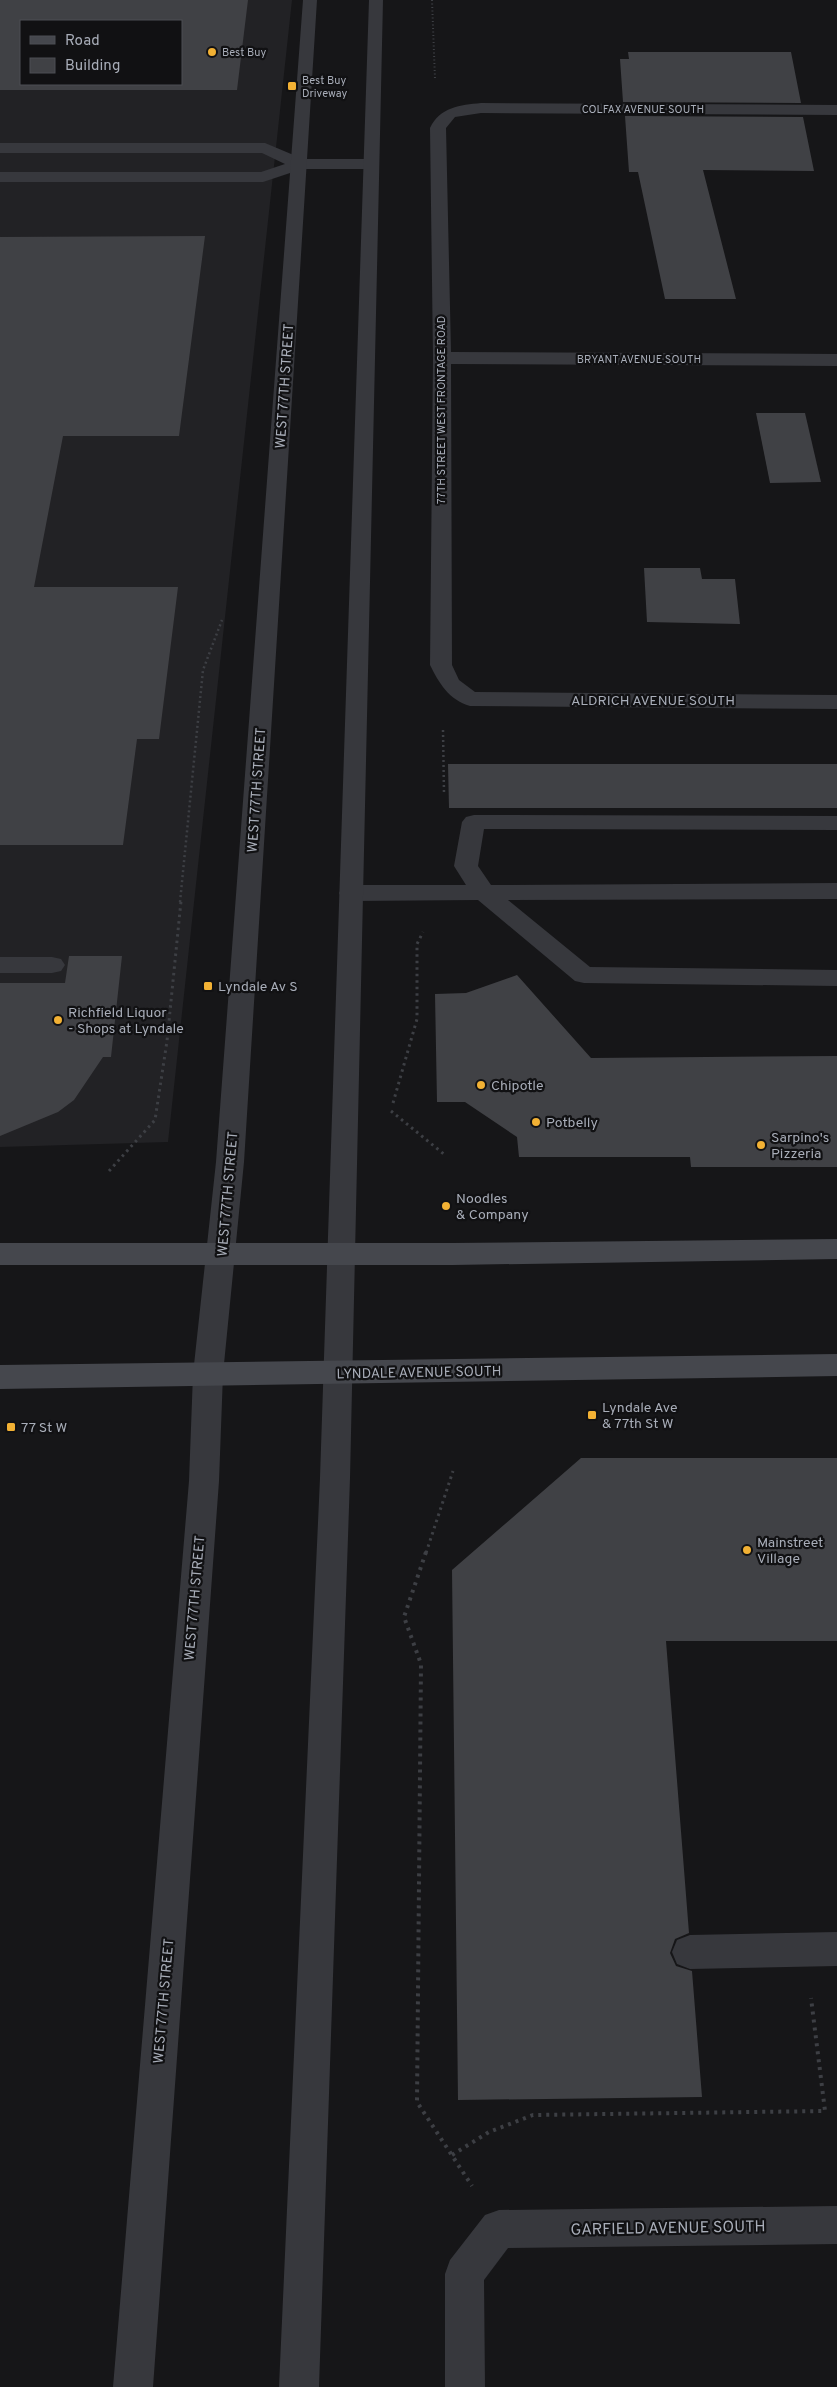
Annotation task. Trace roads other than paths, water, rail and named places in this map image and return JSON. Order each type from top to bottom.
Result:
[{"type":"main road","points":[[0,1254],[453,1254],[837,1249]]},
{"type":"main road","name":"LYNDALE AVENUE SOUTH","points":[[0,1377],[837,1365]]},
{"type":"street","name":"WEST 77TH STREET","points":[[133,2387],[204,1481],[208,1374],[231,1152],[310,0]]},
{"type":"street","points":[[299,2387],[335,1478],[376,0]]},
{"type":"street","name":"COLFAX AVENUE SOUTH","points":[[449,114],[463,109],[481,108],[837,110]]},
{"type":"street","name":"77TH STREET WEST FRONTAGE ROAD","points":[[449,114],[440,120],[438,128],[442,358],[441,665],[450,684],[470,699]]},
{"type":"street","points":[[0,148],[265,148],[300,164]]},
{"type":"street","points":[[0,176],[263,177],[300,164],[371,164]]},
{"type":"street","name":"BRYANT AVENUE SOUTH","points":[[442,358],[837,360]]},
{"type":"street","name":"ALDRICH AVENUE SOUTH","points":[[470,699],[837,702]]},
{"type":"street","points":[[837,823],[474,822],[466,866],[484,893],[584,975],[837,978]]},
{"type":"street","points":[[351,894],[837,892]]},
{"type":"street","points":[[0,965],[52,965]]},
{"type":"street","points":[[690,1952],[837,1949]]},
{"type":"street","name":"GARFIELD AVENUE SOUTH","points":[[465,2387],[464,2274],[500,2229],[837,2226]]},
{"type":"place","name":"Best Buy","points":[[212,52]]},
{"type":"place","name":"Best Buy Driveway","points":[[292,86]]},
{"type":"place","name":"Lyndale Av S","points":[[208,986]]},
{"type":"place","name":"Richfield Liquor - Shops at Lyndale","points":[[58,1020]]},
{"type":"place","name":"Chipotle","points":[[481,1085]]},
{"type":"place","name":"Potbelly","points":[[536,1122]]},
{"type":"place","name":"Sarpino's Pizzeria","points":[[761,1145]]},
{"type":"place","name":"Noodles & Company","points":[[446,1206]]},
{"type":"place","name":"Lyndale Ave & 77th St W","points":[[592,1415]]},
{"type":"place","name":"77 St W","points":[[11,1427]]},
{"type":"place","name":"Mainstreet Village","points":[[747,1550]]}]
